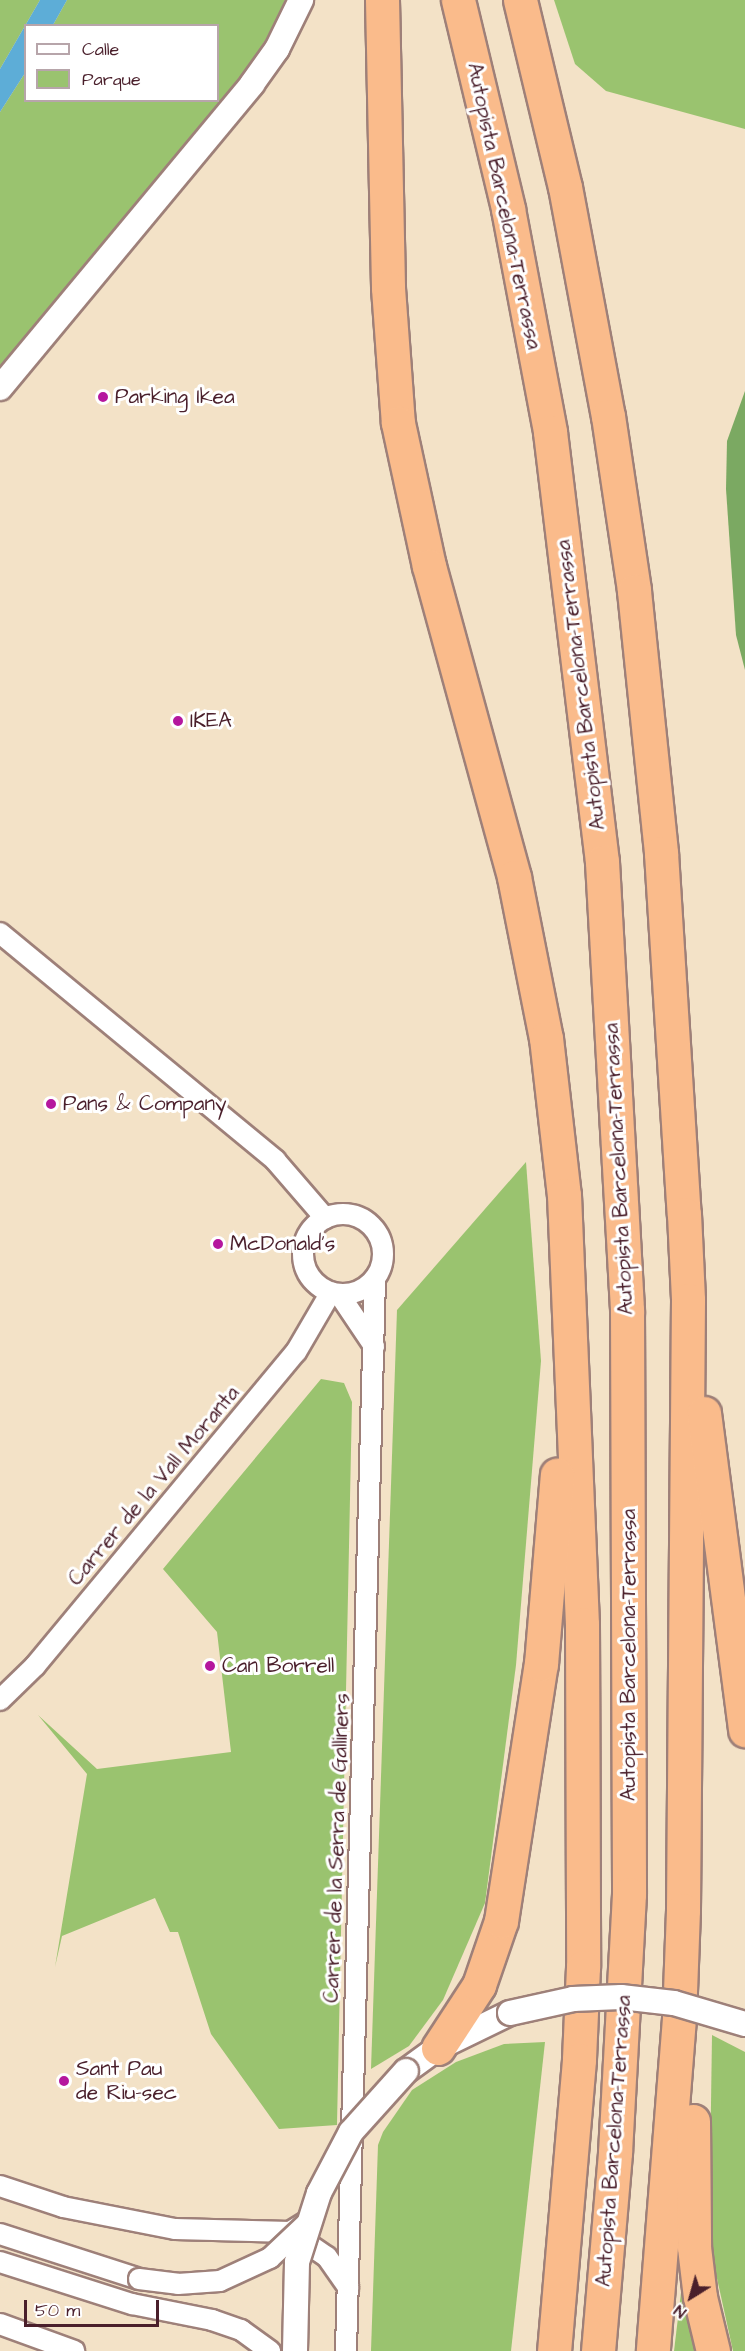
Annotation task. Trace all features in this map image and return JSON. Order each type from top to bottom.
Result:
[{"type":"highway","points":[[382,0],[389,299],[398,423],[429,566],[514,877],[546,1038],[564,1195],[582,1624],[583,1967],[579,2060],[554,2351]]},
{"type":"highway","name":"Autopista Barcelona-Terrassa","points":[[458,0],[508,209],[550,432],[603,874],[627,1310],[629,1894],[615,2153],[598,2351]]},
{"type":"highway","points":[[520,0],[565,187],[608,416],[634,591],[662,853],[688,1300],[679,2018],[653,2351]]},
{"type":"highway","points":[[688,1300],[745,1730]]},
{"type":"highway","points":[[438,2048],[479,1985],[501,1921],[549,1599],[561,1387],[571,1321]]},
{"type":"highway","points":[[679,2018],[694,2086],[694,2247],[700,2297],[713,2351]]},
{"type":"street","points":[[0,388],[248,89],[277,49],[301,0]]},
{"type":"street","points":[[0,933],[276,1160],[325,1218]]},
{"type":"street","points":[[335,1293],[353,1293],[375,1278],[383,1252],[377,1233],[353,1215],[325,1218],[306,1238],[303,1255],[309,1276],[335,1293],[374,1346]]},
{"type":"street","name":"Carrer de la Serra de Galliners","points":[[343,2346],[348,2287],[352,2163],[375,1278]]},
{"type":"street","name":"Carrer de la Vall Moranta","points":[[2,1692],[35,1666],[296,1352],[335,1293]]},
{"type":"street","points":[[0,2234],[139,2278],[178,2284],[220,2281],[270,2258],[298,2228],[351,2132],[406,2071],[438,2048],[510,2013],[573,1999],[621,1997],[674,2003],[745,2024]]},
{"type":"street","points":[[0,2186],[63,2207],[138,2223],[218,2232],[298,2228],[306,2223],[352,2163]]},
{"type":"street","points":[[298,2228],[327,2257],[348,2287]]},
{"type":"street","points":[[295,2351],[298,2228]]},
{"type":"street","points":[[0,2262],[132,2304],[222,2323],[241,2330],[270,2351]]},
{"type":"street","points":[[0,2324],[74,2351]]},
{"type":"green space","points":[[0,0],[40,0],[24,24],[0,69]]},
{"type":"green space","points":[[67,0],[285,0],[275,25],[236,86],[0,373],[0,112],[24,75],[24,102],[219,102],[219,24],[54,24]]},
{"type":"green space","points":[[554,0],[745,0],[745,129],[606,91],[575,64]]},
{"type":"green space","points":[[745,391],[745,670],[736,635],[726,489],[727,441]]},
{"type":"green space","points":[[526,1162],[541,1361],[516,1665],[485,1903],[443,2000],[409,2046],[371,2069],[397,1310]]},
{"type":"green space","points":[[321,1379],[344,1383],[352,1402],[337,2125],[279,2129],[211,2034],[178,1932],[170,1932],[155,1898],[62,1936],[55,1967],[87,1774],[38,1715],[97,1769],[231,1752],[217,1632],[163,1569]]},
{"type":"green space","points":[[712,2035],[745,2052],[745,2351],[733,2351],[709,2242]]},
{"type":"green space","points":[[545,2042],[511,2351],[371,2351],[378,2145],[383,2132],[412,2090],[456,2062],[504,2044]]},
{"type":"green space","points":[[683,2276],[703,2351],[674,2351]]},
{"type":"water","points":[[40,0],[67,0],[54,24],[26,24]]},
{"type":"water","points":[[24,28],[24,75],[0,112],[0,69]]},
{"type":"place","name":"Parking Ikea","points":[[103,397]]},
{"type":"place","name":"IKEA","points":[[178,721]]},
{"type":"place","name":"Pans & Company","points":[[51,1104]]},
{"type":"place","name":"McDonald's","points":[[218,1244]]},
{"type":"place","name":"Can Borrell","points":[[210,1666]]},
{"type":"place","name":"Sant Pau de Riu-sec","points":[[64,2081]]}]
